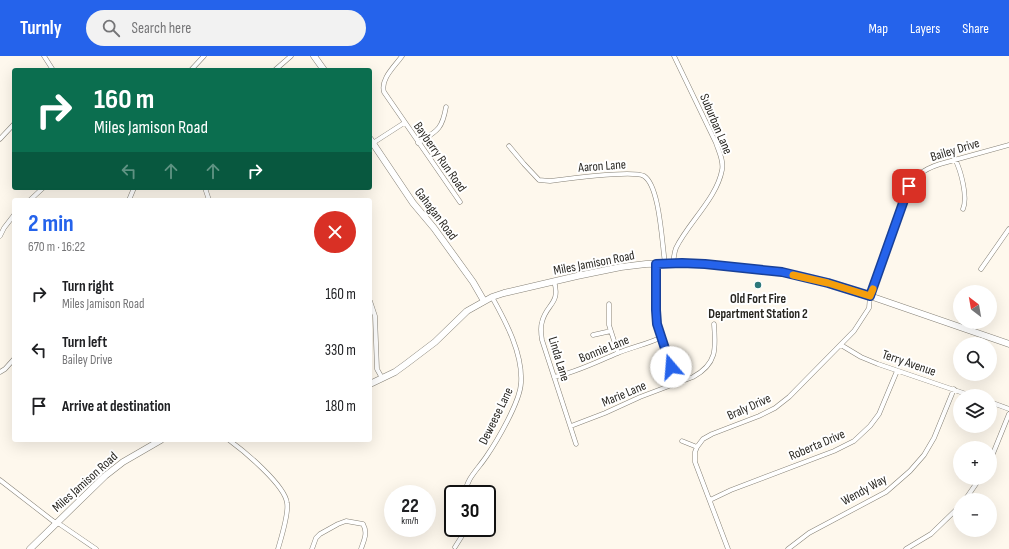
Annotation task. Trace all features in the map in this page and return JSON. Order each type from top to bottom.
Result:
[{"type":"main road","points":[[314,56],[323,68]]},
{"type":"main road","name":"Gahagan Road","points":[[372,142],[413,203],[434,228],[473,282],[484,301]]},
{"type":"main road","name":"Miles Jamison Road","points":[[372,383],[395,372],[416,357],[467,311],[492,297],[554,281],[621,267],[664,263],[705,264],[782,272],[828,283],[870,296],[1009,344]]},
{"type":"main road","name":"Miles Jamison Road","points":[[30,549],[97,483],[132,456],[157,442]]},
{"type":"street","points":[[44,56],[52,68]]},
{"type":"street","points":[[193,68],[204,56]]},
{"type":"street","points":[[277,68],[291,56]]},
{"type":"street","name":"Bayberry Run Road","points":[[402,56],[385,79],[383,86],[386,96],[460,202]]},
{"type":"street","name":"Suburban Lane","points":[[673,263],[676,249],[714,189],[722,171],[720,154],[716,143],[674,56]]},
{"type":"street","points":[[418,143],[439,129],[446,107]]},
{"type":"street","name":"Bayberry Run Road","points":[[372,140],[404,123]]},
{"type":"street","points":[[0,138],[12,126]]},
{"type":"street","name":"Bailey Drive","points":[[870,296],[909,186],[914,178],[926,169],[955,159],[1009,145]]},
{"type":"street","name":"Aaron Lane","points":[[509,146],[540,180],[550,181],[629,174],[643,176],[651,183],[657,206],[664,263]]},
{"type":"street","points":[[955,159],[964,189],[965,204],[963,209]]},
{"type":"street","points":[[32,198],[41,190]]},
{"type":"street","points":[[0,236],[12,218]]},
{"type":"street","points":[[981,269],[1009,229]]},
{"type":"street","points":[[656,264],[657,324],[678,383]]},
{"type":"street","name":"Linda Lane","points":[[554,281],[556,296],[544,316],[541,330],[543,346],[576,444]]},
{"type":"street","name":"Braly Drive","points":[[697,447],[699,442],[707,436],[760,416],[780,404],[802,385],[854,332],[870,305],[870,296]]},
{"type":"street","name":"Deweese Lane","points":[[467,485],[500,434],[518,398],[521,385],[521,371],[516,350],[501,313],[492,297]]},
{"type":"street","points":[[609,304],[609,322],[618,352]]},
{"type":"street","points":[[372,307],[375,316],[377,366],[382,378]]},
{"type":"street","name":"Marie Lane","points":[[571,426],[701,373],[710,363],[716,346],[714,324]]},
{"type":"street","points":[[593,335],[611,331]]},
{"type":"street","name":"Bonnie Lane","points":[[554,377],[587,367],[618,352],[662,337]]},
{"type":"street","name":"Terry Avenue","points":[[841,345],[861,357],[897,371],[954,389]]},
{"type":"street","points":[[0,372],[12,361]]},
{"type":"street","name":"Roberta Drive","points":[[710,500],[731,490],[834,451],[854,441],[870,426],[879,414],[897,371]]},
{"type":"street","name":"Wendy Way","points":[[788,549],[815,529],[886,492],[910,471],[924,455],[934,438],[953,391]]},
{"type":"street","points":[[997,405],[1009,409]]},
{"type":"street","points":[[997,444],[1009,414]]},
{"type":"street","points":[[682,441],[697,447],[696,462],[728,549]]},
{"type":"street","points":[[231,442],[255,461],[284,492],[288,508],[278,549]]},
{"type":"street","points":[[0,480],[56,523],[96,549]]},
{"type":"street","points":[[906,549],[931,534],[953,513]]},
{"type":"street","points":[[312,549],[316,538],[320,534],[346,521],[363,524],[366,528],[362,549]]},
{"type":"street","points":[[455,547],[461,537]]},
{"type":"slow traffic","points":[[793,275],[847,288],[870,296],[873,289]]},
{"type":"place","name":"Old Fort Fire Department Station 2","points":[[758,285]]},
{"type":"route","points":[[671,367],[657,324],[656,264],[705,264],[782,272],[847,288],[870,296],[909,186]]}]
